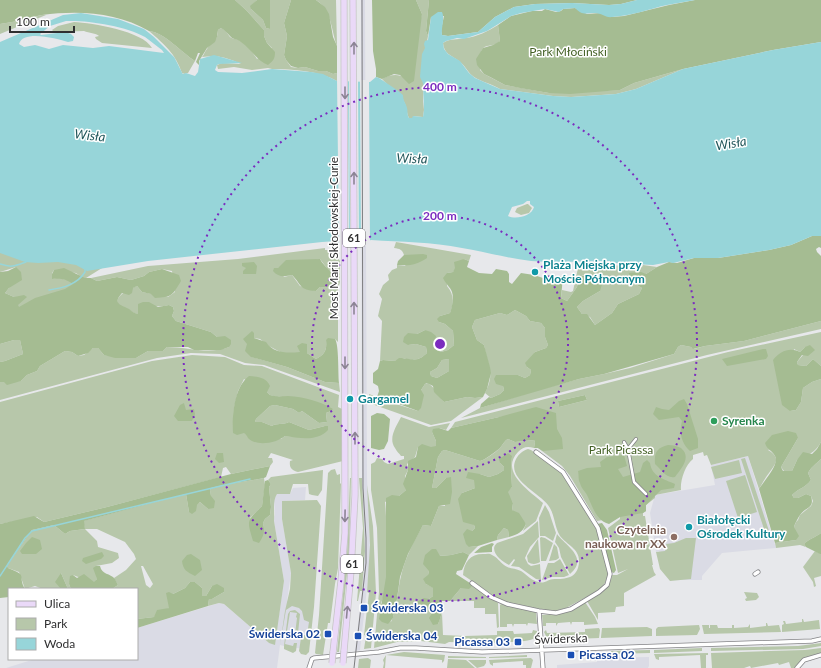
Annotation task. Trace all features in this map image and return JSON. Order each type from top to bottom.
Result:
[{"type":"main road","name":"Most Marii Skłodowskiej-Curie","points":[[332,666],[345,533],[344,0]]},
{"type":"main road","name":"Most Marii Skłodowskiej-Curie","points":[[342,665],[354,534],[355,477],[353,0]]},
{"type":"street","points":[[627,448],[636,439]]},
{"type":"street","points":[[624,442],[627,448],[634,482],[646,494]]},
{"type":"street","points":[[627,448],[639,451]]},
{"type":"street","points":[[472,583],[491,597],[501,602],[539,611],[556,613],[571,609],[603,590],[607,585],[610,574],[598,528],[573,487],[558,467],[536,452]]},
{"type":"street","points":[[539,611],[543,668]]},
{"type":"street","name":"Świderska","points":[[309,668],[312,659],[314,658],[379,652],[400,648],[482,652],[812,641],[821,639]]},
{"type":"street","points":[[797,668],[804,660],[821,655]]},
{"type":"shaded area","points":[[361,0],[365,0],[367,477],[370,551],[360,650],[355,651],[365,551],[362,481]]},
{"type":"shaded area","points":[[748,456],[776,548],[722,553],[702,576],[702,580],[673,580],[659,551],[656,552],[650,513],[655,495],[715,485],[711,465]]},
{"type":"shaded area","points":[[306,487],[305,500],[282,501],[282,519],[291,573],[287,601],[313,601],[308,649],[284,649],[284,646],[280,645],[277,668],[6,668],[32,660],[138,660],[138,628],[219,603],[224,604],[269,643],[275,642],[284,581],[274,521],[274,499],[277,494],[290,494],[293,488]]},
{"type":"shaded area","points":[[649,657],[648,668],[557,668],[557,665],[597,662],[597,658]]},
{"type":"green space","points":[[0,0],[235,0],[264,30],[264,36],[267,43],[275,52],[275,56],[268,65],[264,63],[245,45],[231,37],[221,28],[218,30],[215,42],[207,48],[199,61],[199,65],[196,62],[200,53],[198,53],[195,61],[161,35],[111,16],[83,13],[56,13],[0,24]]},
{"type":"green space","points":[[235,0],[257,0],[251,6],[251,9],[263,20],[266,28],[270,29],[270,0],[291,0],[284,23],[287,36],[284,55],[286,60],[291,67],[305,67],[318,71],[326,71],[333,74],[337,73],[337,81],[322,75],[297,70],[268,68],[252,70],[234,67],[218,69],[217,65],[222,63],[241,64],[219,56],[202,57],[209,46],[216,40],[218,30],[221,28],[233,39],[239,40],[245,44],[257,59],[272,48],[267,43],[264,36],[264,30]]},
{"type":"green space","points":[[257,0],[270,0],[270,29],[266,28],[263,20],[251,9],[250,6]]},
{"type":"green space","points":[[291,0],[316,0],[325,7],[329,14],[333,37],[337,46],[337,73],[333,74],[326,71],[318,71],[305,67],[298,68],[291,66],[286,60],[284,55],[287,36],[284,23]]},
{"type":"green space","points":[[316,0],[336,0],[337,46],[328,15],[321,4]]},
{"type":"green space","points":[[372,0],[416,0],[422,14],[414,81],[409,84],[400,75],[394,74],[382,79],[376,77],[373,51]]},
{"type":"green space","points":[[416,0],[429,0],[426,31],[428,36],[425,52],[424,110],[423,117],[413,116],[413,118],[409,118],[405,104],[401,97],[382,79],[394,75],[399,75],[405,78],[422,14]]},
{"type":"green space","points":[[429,0],[637,0],[609,5],[572,3],[535,4],[514,7],[495,17],[478,32],[448,36],[442,35],[441,30],[444,16],[431,17],[428,36],[426,31]]},
{"type":"green space","name":"Park Młociński","points":[[695,0],[821,0],[821,42],[773,50],[683,69],[634,83],[620,90],[570,94],[549,93],[505,85],[484,74],[477,65],[476,59],[483,48],[500,41],[498,25],[511,16],[532,11],[542,11],[545,9],[556,12],[563,9],[575,8],[587,14],[600,13],[612,17],[624,16]]},
{"type":"green space","points":[[46,15],[0,34],[0,24]]},
{"type":"green space","points":[[74,22],[104,26],[128,33],[147,42],[152,48],[102,43],[95,37],[99,36],[98,35],[84,31],[54,32],[52,30],[58,26]]},
{"type":"green space","points":[[498,25],[500,41],[482,49],[480,56],[480,70],[484,74],[505,85],[549,93],[620,90],[634,83],[683,69],[636,89],[616,94],[571,97],[500,89],[477,79],[472,75],[461,63],[446,52],[443,43],[446,41],[478,35]]},
{"type":"green space","points":[[149,31],[161,35],[195,61],[188,73],[182,73],[173,55],[165,45]]},
{"type":"green space","points":[[527,204],[532,208],[529,213],[521,215],[515,212],[517,208]]},
{"type":"green space","points":[[812,236],[821,236],[821,248],[819,247],[816,249],[821,256],[821,321],[744,341],[693,349],[691,347],[681,345],[674,354],[604,374],[579,379],[480,408],[481,404],[489,397],[491,398],[500,394],[504,390],[503,386],[496,384],[494,379],[496,375],[518,375],[525,378],[530,375],[531,370],[525,363],[535,352],[546,348],[548,345],[545,337],[545,328],[541,323],[530,321],[526,316],[515,310],[507,315],[500,313],[475,320],[472,327],[477,340],[484,345],[491,373],[487,389],[483,397],[467,397],[444,402],[434,392],[433,386],[427,383],[421,390],[424,395],[421,408],[418,411],[399,404],[385,402],[377,397],[379,391],[378,386],[373,383],[373,373],[378,369],[380,361],[395,361],[399,358],[413,360],[427,353],[426,347],[416,344],[408,345],[403,342],[404,337],[408,333],[417,334],[425,330],[431,332],[436,336],[434,348],[441,352],[448,350],[454,345],[453,331],[437,319],[440,316],[450,313],[451,311],[453,294],[443,278],[447,273],[453,272],[455,268],[454,262],[464,259],[469,261],[467,267],[479,273],[492,274],[496,269],[507,271],[509,274],[509,282],[512,284],[521,273],[543,278],[546,275],[556,277],[563,276],[561,298],[567,301],[577,287],[579,277],[591,276],[597,278],[603,281],[600,291],[583,301],[577,307],[582,314],[587,314],[595,325],[612,313],[618,304],[639,294],[642,288],[635,284],[628,273],[641,272],[646,274],[669,262],[677,263],[694,258],[718,258],[791,245]],"holes":[[[449,359],[449,371],[437,378],[431,376],[430,372],[437,368],[442,360]]]},
{"type":"green space","points":[[396,242],[471,255],[469,261],[464,259],[453,272],[447,273],[447,286],[453,299],[452,306],[450,313],[440,316],[439,322],[445,324],[453,331],[454,345],[448,350],[441,352],[434,348],[425,330],[417,334],[408,345],[416,344],[426,347],[427,353],[422,357],[416,360],[404,358],[395,361],[380,361],[382,321],[378,316],[382,299],[379,294],[383,285],[389,280],[388,275],[392,270],[397,268],[397,265],[405,266],[411,255],[404,255],[400,250],[394,248]]},
{"type":"green space","points":[[325,248],[325,250],[336,250],[337,257],[340,261],[340,282],[338,289],[338,342],[335,339],[326,340],[325,351],[316,359],[307,353],[282,353],[260,339],[254,338],[247,344],[252,357],[287,367],[325,382],[339,383],[340,392],[264,365],[245,363],[220,354],[191,353],[157,358],[0,400],[0,382],[21,381],[27,375],[37,371],[40,366],[65,351],[72,352],[78,356],[84,355],[93,348],[98,348],[104,355],[136,358],[148,351],[163,351],[167,347],[206,351],[229,347],[211,332],[176,321],[172,316],[174,311],[173,307],[169,305],[158,306],[138,304],[138,314],[121,307],[118,304],[119,297],[122,294],[137,286],[142,292],[168,297],[175,292],[172,271],[162,269],[149,272],[144,276],[131,280],[117,277],[97,281],[91,278],[148,266],[238,259]],"holes":[[[320,259],[326,267],[335,288],[320,287],[316,291],[300,286],[292,275],[284,277],[278,268]]]},
{"type":"green space","points":[[0,249],[102,268],[78,283],[15,316],[0,309],[14,297],[5,293],[9,288],[16,267],[0,272]],"holes":[[[54,270],[76,273],[80,276],[68,280],[57,278],[52,279],[52,273]]]},
{"type":"green space","points":[[404,255],[427,255],[427,258],[416,264],[397,265],[398,261]]},
{"type":"green space","points":[[320,259],[335,279],[335,288],[320,287],[316,291],[306,289],[301,286],[292,275],[281,276],[273,271],[274,268],[278,268],[286,260]]},
{"type":"green space","points":[[610,261],[617,266],[642,267],[643,265],[657,267],[646,274],[628,273],[635,284],[642,288],[639,294],[618,304],[612,313],[595,325],[590,317],[582,314],[577,307],[583,301],[600,291],[584,275],[579,277],[577,287],[567,301],[561,298],[562,290],[573,291],[578,268],[610,268]]},
{"type":"green space","points":[[254,262],[257,266],[256,274],[243,274],[243,271],[246,268],[242,266],[242,263]]},
{"type":"green space","points":[[16,267],[21,272],[22,280],[9,288],[5,293],[14,297],[24,295],[27,297],[18,305],[19,307],[35,298],[65,289],[73,284],[63,279],[52,279],[54,270],[64,268],[85,278],[91,278],[97,281],[117,277],[131,280],[144,276],[149,272],[162,269],[179,275],[181,281],[171,295],[155,298],[151,294],[142,292],[137,286],[133,288],[132,293],[129,295],[122,293],[118,302],[134,313],[138,314],[138,304],[143,302],[149,302],[158,307],[169,305],[173,307],[174,311],[172,316],[176,321],[211,332],[217,337],[225,336],[231,340],[231,344],[229,347],[221,350],[194,350],[188,347],[167,347],[163,351],[148,351],[136,358],[115,358],[104,355],[98,348],[93,348],[88,353],[78,356],[72,352],[65,351],[40,366],[37,371],[27,375],[21,381],[7,385],[4,382],[0,382],[0,362],[23,354],[20,340],[0,344],[0,272],[8,271]]},
{"type":"green space","points":[[515,310],[526,316],[530,321],[541,323],[545,328],[545,337],[548,345],[546,348],[535,352],[527,367],[531,370],[530,375],[525,378],[518,375],[509,376],[503,386],[504,390],[500,394],[491,398],[485,393],[490,379],[490,369],[484,345],[477,340],[472,327],[475,320],[500,313],[507,315]]},
{"type":"green space","points":[[821,321],[821,329],[707,355],[461,418],[480,408],[538,390],[630,368],[674,354],[681,345],[694,349],[705,346],[744,341]]},
{"type":"green space","points":[[252,331],[254,333],[254,338],[266,342],[277,351],[291,353],[300,352],[297,346],[302,343],[307,344],[307,353],[316,359],[325,351],[326,340],[328,338],[335,339],[338,353],[339,383],[325,382],[287,367],[251,357],[245,351],[247,344],[243,339]]},
{"type":"green space","name":"Park Picassa","points":[[821,332],[821,366],[813,359],[806,366],[798,365],[797,362],[803,355],[805,347],[800,352],[794,349],[790,411],[796,410],[801,402],[803,388],[812,382],[821,379],[821,442],[814,451],[797,460],[792,471],[784,471],[781,467],[798,438],[768,450],[775,456],[776,461],[759,489],[748,456],[711,465],[707,455],[704,456],[703,452],[693,455],[693,459],[684,473],[681,482],[681,490],[655,495],[655,498],[646,505],[646,511],[643,513],[643,516],[645,516],[652,565],[656,575],[624,593],[624,606],[616,607],[615,612],[598,613],[598,620],[587,601],[606,588],[612,575],[617,575],[628,569],[618,573],[608,528],[620,519],[620,517],[597,521],[570,476],[562,466],[538,448],[556,413],[499,417],[451,428],[455,422],[728,352]],"holes":[[[585,395],[587,400],[559,407],[558,401]]]},
{"type":"green space","points":[[20,340],[23,354],[0,362],[0,344]]},
{"type":"green space","points":[[810,345],[815,350],[808,356],[802,355],[797,362],[798,365],[806,366],[813,359],[821,366],[821,379],[812,382],[803,388],[801,402],[796,410],[790,411],[782,405],[773,360],[782,352],[793,350],[800,352],[805,347]]},
{"type":"green space","points":[[766,349],[768,356],[766,359],[727,366],[722,359]]},
{"type":"green space","points":[[192,355],[225,357],[244,365],[262,366],[339,395],[338,407],[342,409],[343,461],[298,472],[291,467],[290,461],[293,460],[271,453],[268,458],[272,458],[273,462],[270,466],[231,474],[226,467],[223,468],[221,477],[107,507],[44,522],[37,517],[0,524],[0,402],[152,361]],"holes":[[[244,379],[270,395],[277,397],[279,396],[331,411],[326,413],[327,422],[319,423],[302,411],[299,413],[293,409],[275,405],[270,406],[256,419],[255,422],[262,422],[272,426],[289,422],[309,430],[325,426],[311,438],[285,436],[281,439],[247,434],[233,427],[234,408],[238,391]]]},
{"type":"green space","points":[[449,359],[449,371],[437,378],[431,376],[430,372],[437,368],[442,360]]},
{"type":"green space","points":[[249,376],[261,378],[266,381],[270,386],[267,392],[270,395],[306,398],[333,409],[326,413],[327,422],[319,423],[302,411],[299,413],[293,409],[275,405],[270,406],[256,419],[255,422],[262,422],[272,426],[289,422],[309,430],[328,426],[328,430],[324,434],[313,438],[285,436],[277,441],[266,443],[252,441],[244,433],[237,435],[233,433],[233,418],[237,394],[244,381]]},
{"type":"green space","points":[[428,383],[435,389],[444,402],[467,397],[483,397],[451,421],[431,425],[369,403],[369,394],[377,397],[382,402],[396,404],[418,411],[421,390],[425,384]]},
{"type":"green space","points":[[585,395],[587,400],[559,407],[558,401]]},
{"type":"green space","points":[[684,399],[698,439],[698,448],[690,451],[683,441],[681,429],[682,421],[679,417],[659,420],[653,414],[656,407],[669,410],[679,401]]},
{"type":"green space","points":[[184,403],[186,410],[194,409],[195,414],[192,421],[178,421],[174,416],[180,405]]},
{"type":"green space","points":[[536,407],[556,413],[557,429],[562,438],[563,449],[543,451],[538,448],[534,448],[534,440],[515,442],[508,439],[499,449],[487,458],[480,461],[445,450],[442,451],[438,457],[432,488],[436,488],[446,478],[451,477],[452,492],[450,504],[439,506],[431,526],[423,525],[408,554],[400,577],[393,618],[388,624],[382,622],[379,619],[386,577],[386,498],[392,495],[399,496],[406,490],[403,484],[408,470],[408,461],[416,457],[418,447],[422,444],[431,447],[436,446],[436,441],[432,432],[433,429],[439,428],[448,431],[451,428]]},
{"type":"green space","points":[[377,413],[384,414],[390,419],[388,441],[384,449],[379,450],[371,448],[371,416]]},
{"type":"green space","points":[[401,417],[429,427],[450,423],[446,430],[439,428],[432,432],[436,441],[436,447],[418,447],[415,457],[407,464],[408,470],[405,476],[406,490],[399,496],[385,502],[386,580],[385,592],[381,603],[391,622],[395,611],[403,569],[410,550],[423,525],[431,526],[439,506],[445,506],[446,478],[436,488],[432,488],[438,457],[442,451],[445,450],[480,461],[495,452],[508,439],[515,442],[534,440],[534,448],[525,447],[520,450],[513,459],[512,467],[514,474],[524,487],[543,503],[536,521],[523,531],[526,524],[512,510],[513,503],[507,492],[512,487],[511,469],[512,456],[500,463],[504,467],[504,470],[489,477],[480,474],[475,479],[475,488],[462,493],[475,528],[472,531],[469,547],[478,546],[469,555],[463,552],[439,556],[429,571],[426,584],[434,588],[433,596],[429,599],[429,609],[438,624],[442,613],[443,635],[497,635],[497,631],[513,631],[514,634],[532,633],[533,630],[537,631],[537,637],[534,639],[509,643],[449,642],[445,644],[421,641],[397,642],[374,648],[379,592],[377,528],[371,490],[371,464],[375,462],[377,458],[382,459],[388,464],[404,459],[404,456],[401,456],[392,440],[395,429]]},
{"type":"green space","points":[[788,431],[796,433],[798,438],[781,467],[783,471],[792,471],[803,452],[812,454],[821,442],[821,459],[808,473],[811,480],[792,495],[794,498],[798,498],[806,494],[811,496],[812,500],[811,506],[802,512],[794,525],[799,536],[796,540],[775,543],[759,489],[768,477],[776,459],[765,443],[772,435]]},
{"type":"green space","points":[[668,445],[681,448],[686,455],[684,463],[675,477],[669,477],[655,464],[655,456],[657,451]]},
{"type":"green space","points":[[528,449],[555,467],[563,475],[598,532],[608,570],[605,583],[600,589],[566,608],[555,611],[505,602],[463,575],[468,560],[478,554],[490,554],[506,566],[521,571],[539,582],[551,579],[568,578],[577,571],[579,558],[575,550],[560,536],[548,505],[524,485],[515,473],[514,466],[516,459],[521,453]]},
{"type":"green space","points":[[217,453],[223,453],[224,462],[219,463],[215,459]]},
{"type":"green space","points":[[508,453],[512,456],[512,487],[508,492],[513,503],[512,510],[519,513],[526,524],[519,533],[515,535],[509,537],[508,530],[504,528],[498,535],[497,540],[478,546],[469,547],[466,544],[463,534],[467,529],[472,531],[475,528],[474,525],[463,522],[458,499],[462,493],[475,488],[474,480],[466,478],[468,472],[489,477],[498,474],[504,470],[504,467],[500,463],[499,459]]},
{"type":"green space","points":[[624,455],[627,466],[618,469],[623,477],[640,472],[643,463],[647,460],[656,474],[675,484],[674,488],[661,490],[646,505],[646,511],[643,513],[620,517],[609,524],[601,520],[595,512],[582,488],[578,471],[587,468],[601,467],[600,462],[607,457]]},
{"type":"green space","points":[[745,458],[770,537],[768,537],[765,532],[741,459]]},
{"type":"green space","points":[[821,459],[821,533],[805,543],[804,544],[806,547],[800,545],[776,548],[775,543],[796,540],[794,527],[796,522],[800,515],[811,506],[813,501],[811,496],[806,494],[798,498],[794,498],[792,495],[811,480],[808,473]]},
{"type":"green space","points":[[739,460],[742,473],[715,479],[711,467]]},
{"type":"green space","points":[[270,466],[266,477],[264,478],[211,488],[211,496],[215,501],[214,508],[208,509],[200,502],[197,505],[196,511],[192,514],[189,512],[186,494],[84,521],[85,529],[70,531],[65,534],[54,525],[32,530],[7,565],[8,568],[20,574],[25,588],[8,588],[8,597],[0,598],[0,524],[34,516],[44,522],[231,474]]},
{"type":"green space","points":[[335,469],[337,475],[340,474],[341,484],[338,568],[330,623],[328,623],[323,655],[315,653],[319,615],[328,473]]},
{"type":"green space","points":[[323,470],[322,490],[318,496],[309,494],[308,484],[293,484],[290,494],[277,494],[275,497],[274,521],[284,581],[275,645],[269,643],[224,604],[219,603],[208,606],[209,599],[212,599],[224,592],[212,586],[206,596],[202,596],[202,588],[195,582],[190,582],[185,588],[173,594],[169,608],[154,617],[138,619],[138,588],[114,588],[118,585],[114,578],[126,570],[136,559],[125,542],[97,529],[85,529],[83,521],[186,494],[189,512],[200,502],[208,509],[211,488],[264,478],[265,485],[262,506],[250,518],[264,528],[263,523],[270,515],[271,507],[269,487],[271,484],[268,480],[271,477]],"holes":[[[141,566],[143,566],[153,584],[150,588],[146,585]]]},
{"type":"green space","points":[[745,475],[757,512],[738,518],[726,481]]},
{"type":"green space","points":[[350,478],[349,554],[339,652],[337,652],[347,555]]},
{"type":"green space","points":[[359,478],[362,478],[365,551],[362,591],[360,591],[357,601],[363,528]]},
{"type":"green space","points":[[268,480],[271,484],[269,487],[271,507],[270,515],[263,523],[264,533],[259,543],[253,541],[249,522],[253,515],[262,506],[265,481]]},
{"type":"green space","points":[[367,485],[373,526],[376,593],[371,648],[364,649],[366,636],[364,635],[369,593],[367,592],[370,545]]},
{"type":"green space","points":[[317,500],[321,506],[314,607],[309,652],[306,655],[301,654],[299,651],[301,638],[304,635],[307,635],[309,622],[304,620],[302,611],[299,608],[292,606],[286,610],[280,645],[285,611],[290,589],[291,573],[282,519],[282,501]]},
{"type":"green space","points":[[545,505],[556,533],[553,541],[545,536],[540,536],[539,518]]},
{"type":"green space","points":[[538,521],[539,537],[530,547],[525,558],[531,566],[540,564],[541,580],[536,579],[519,567],[511,566],[515,560],[514,559],[509,565],[506,564],[497,556],[494,549],[497,543],[523,534]]},
{"type":"green space","points":[[602,523],[607,530],[616,570],[614,573],[611,572],[597,524]]},
{"type":"green space","points":[[54,525],[65,534],[70,531],[85,529],[97,541],[98,547],[118,553],[119,558],[112,563],[96,566],[97,579],[94,583],[73,575],[69,584],[71,588],[68,588],[61,573],[61,588],[40,588],[35,586],[25,588],[19,572],[8,568],[7,565],[32,530]]},
{"type":"green space","points":[[504,528],[508,530],[509,537],[497,540],[498,535]]},
{"type":"green space","points":[[821,533],[820,554],[806,547],[804,544]]},
{"type":"green space","points":[[557,534],[577,557],[575,568],[570,574],[555,542]]},
{"type":"green space","points":[[32,537],[40,540],[42,549],[36,554],[22,554],[20,551]]},
{"type":"green space","points":[[541,537],[553,543],[546,561],[541,561]]},
{"type":"green space","points":[[686,538],[696,538],[691,579],[670,581],[660,569],[656,552],[665,551],[667,547],[666,544],[674,543]]},
{"type":"green space","points":[[538,539],[540,562],[531,564],[528,562],[527,556]]},
{"type":"green space","points":[[492,543],[494,544],[492,547],[492,552],[474,553],[481,547]]},
{"type":"green space","points":[[554,544],[557,547],[559,558],[549,561]]},
{"type":"green space","points":[[432,549],[436,549],[440,556],[463,552],[469,555],[462,570],[457,571],[456,574],[473,585],[469,589],[461,588],[450,601],[442,601],[442,613],[438,624],[433,625],[429,618],[432,613],[429,609],[421,610],[417,606],[418,601],[424,598],[429,599],[433,596],[433,588],[426,584],[423,579],[428,575],[429,571],[423,564],[425,555]]},
{"type":"green space","points":[[815,551],[821,554],[821,576],[814,578],[816,586],[814,587],[813,582],[803,567]]},
{"type":"green space","points":[[102,552],[104,556],[101,559],[86,564],[82,561],[83,558]]},
{"type":"green space","points":[[191,554],[200,560],[202,570],[195,576],[183,567],[182,561],[187,555]]},
{"type":"green space","points":[[560,559],[569,575],[542,580],[548,563],[554,563]]},
{"type":"green space","points":[[100,566],[102,571],[113,577],[118,585],[114,588],[71,588],[69,584],[70,576],[73,575],[77,578],[84,574],[94,582],[97,579],[93,568]]},
{"type":"green space","points":[[61,573],[68,588],[60,588],[55,582]]},
{"type":"green space","points":[[190,582],[195,582],[202,588],[202,596],[206,596],[212,586],[217,584],[224,588],[224,592],[212,599],[209,599],[208,606],[138,628],[138,619],[154,617],[157,610],[169,608],[166,593],[169,592],[173,594],[185,588]]},
{"type":"green space","points":[[473,585],[498,603],[499,627],[497,628],[496,614],[485,614],[485,608],[474,608],[474,601],[450,601],[461,588]]},
{"type":"green space","points":[[744,592],[757,593],[759,597],[756,600],[746,601],[745,599],[747,598]]},
{"type":"green space","points":[[585,602],[598,624],[584,625],[584,622],[572,622],[571,625],[570,622],[558,623],[556,626],[556,623],[546,623],[546,626],[543,626],[542,615],[564,613]]},
{"type":"green space","points":[[501,604],[536,612],[537,624],[528,623],[527,626],[526,624],[514,624],[513,627],[512,624],[507,624],[507,627],[500,627]]},
{"type":"green space","points":[[295,610],[300,614],[298,633],[295,634],[297,613],[290,612],[285,644],[293,646],[294,643],[297,643],[296,651],[293,653],[284,649],[284,646],[288,614],[290,611]]},
{"type":"green space","points":[[802,619],[804,622],[819,620],[820,629],[782,632],[782,625],[784,624],[783,621],[785,621],[786,624],[802,622]]},
{"type":"green space","points":[[766,623],[768,626],[779,625],[781,632],[704,634],[702,625],[709,625],[709,628],[710,625],[717,625],[718,628],[732,628],[732,625],[734,625],[734,628],[748,627],[750,624],[750,628],[766,626]]},
{"type":"green space","points":[[699,625],[700,629],[697,635],[656,636],[656,629],[658,627]]},
{"type":"green space","points":[[647,627],[652,629],[652,636],[601,638],[602,628]]},
{"type":"green space","points":[[599,628],[599,638],[548,640],[544,632],[546,630],[547,633],[585,632],[585,629]]},
{"type":"green space","points":[[821,643],[821,646],[803,649],[711,651],[711,648],[798,646]]},
{"type":"green space","points":[[702,648],[702,651],[654,653],[654,650]]},
{"type":"green space","points":[[821,648],[821,654],[803,659],[796,668],[791,668],[789,662],[779,665],[778,663],[751,668],[750,666],[744,668],[712,668],[711,653],[805,650]]},
{"type":"green space","points":[[650,650],[650,653],[611,654],[611,651]]},
{"type":"green space","points":[[404,652],[445,655],[442,663],[442,660],[386,655]]},
{"type":"green space","points":[[708,653],[708,655],[706,655],[706,668],[701,668],[700,655],[659,657],[659,660],[656,659],[654,654]]},
{"type":"green space","points":[[386,655],[385,668],[383,668],[383,660]]},
{"type":"green space","points":[[527,655],[527,657],[489,658],[489,657]]},
{"type":"green space","points":[[448,656],[486,657],[486,658],[448,658]]},
{"type":"green space","points":[[368,658],[371,660],[370,668],[358,668],[359,659]]},
{"type":"green space","points":[[531,658],[533,660],[531,668],[526,668],[526,665],[523,665],[523,661],[493,663],[493,666],[490,664],[489,660]]},
{"type":"green space","points":[[448,659],[466,660],[475,668],[447,668]]},
{"type":"green space","points":[[468,660],[486,660],[486,663],[484,666],[477,668]]},
{"type":"water","name":"Wisła","points":[[637,0],[695,0],[612,17],[607,17],[597,13],[586,14],[575,8],[563,9],[559,12],[545,9],[521,13],[511,16],[487,31],[464,39],[457,38],[446,41],[443,43],[444,49],[448,54],[460,61],[475,78],[500,89],[571,97],[616,94],[636,89],[683,69],[773,50],[821,42],[821,236],[812,236],[791,245],[769,250],[718,258],[694,258],[673,263],[669,262],[653,265],[614,263],[610,261],[531,261],[439,244],[371,240],[363,243],[336,243],[336,241],[322,242],[148,261],[87,271],[76,265],[58,262],[25,262],[0,253],[0,42],[63,15],[81,13],[118,19],[144,29],[174,57],[183,74],[186,73],[195,76],[198,72],[200,59],[214,55],[242,63],[219,64],[215,70],[218,72],[242,73],[272,69],[323,74],[337,81],[370,82],[376,77],[403,95],[408,117],[412,118],[413,116],[423,117],[423,83],[420,77],[422,54],[425,48],[425,41],[428,40],[431,17],[438,12],[442,12],[443,15],[442,35],[448,36],[478,32],[495,17],[514,7],[535,4],[621,4]],"holes":[[[66,21],[95,23],[128,30],[145,37],[164,53],[109,46],[93,48],[63,45],[49,49],[35,45],[24,47],[19,44],[22,39],[34,36],[49,37],[68,42],[73,41],[74,37],[65,32],[40,34],[50,26]],[[530,201],[530,204],[534,207],[530,213],[515,218],[508,216],[512,207],[523,204]]]},
{"type":"pier","points":[[337,79],[348,79],[349,245],[339,245]]},
{"type":"pier","points":[[349,79],[358,80],[359,245],[350,245]]},
{"type":"pier","points":[[360,80],[369,80],[370,243],[361,245]]},
{"type":"waterway","points":[[0,264],[13,266],[26,262]]},
{"type":"waterway","points":[[49,290],[74,283],[82,276],[85,269]]},
{"type":"waterway","points":[[0,576],[25,538],[32,531],[250,479]]},
{"type":"tram line","points":[[354,668],[366,563],[363,488],[362,0]]},
{"type":"place","name":"Plaża Miejska przy Moście Północnym","points":[[535,272]]},
{"type":"place","name":"Gargamel","points":[[350,399]]},
{"type":"place","name":"Syrenka","points":[[714,421]]},
{"type":"place","name":"Białołęcki Ośrodek Kultury","points":[[689,527]]},
{"type":"place","name":"Czytelnia naukowa nr XX","points":[[674,537]]},
{"type":"place","name":"Świderska 03","points":[[364,608]]},
{"type":"place","name":"Świderska 02","points":[[328,634]]},
{"type":"place","name":"Świderska 04","points":[[358,636]]},
{"type":"place","name":"Picassa 03","points":[[518,642]]},
{"type":"place","name":"Picassa 02","points":[[571,655]]}]
